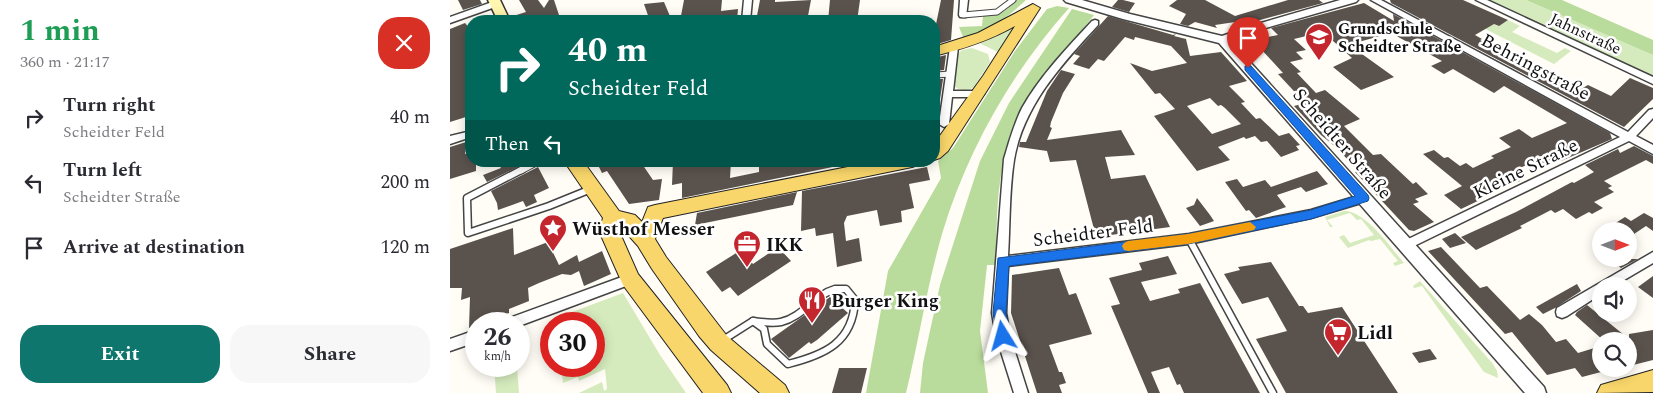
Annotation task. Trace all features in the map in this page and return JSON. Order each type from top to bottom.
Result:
[{"type":"main road","points":[[494,2],[501,15]]},
{"type":"main road","points":[[940,50],[960,46],[1002,29],[1038,4]]},
{"type":"main road","points":[[940,149],[979,94],[1038,4]]},
{"type":"main road","points":[[960,46],[988,50],[997,58],[998,63]]},
{"type":"main road","points":[[577,167],[613,217],[628,220],[645,240],[658,263],[719,343],[777,393]]},
{"type":"main road","points":[[613,217],[655,212],[865,167]]},
{"type":"main road","points":[[645,240],[655,212]]},
{"type":"main road","points":[[613,217],[608,231],[630,279],[716,391]]},
{"type":"main road","points":[[630,279],[658,263]]},
{"type":"main road","points":[[1609,393],[1653,381]]},
{"type":"street","points":[[747,15],[748,0]]},
{"type":"street","points":[[963,14],[964,0]]},
{"type":"street","points":[[1070,0],[1098,9],[1223,40],[1258,27],[1352,0]]},
{"type":"street","name":"Behringstraße","points":[[1375,0],[1653,150]]},
{"type":"street","name":"Jahnstraße","points":[[1480,0],[1653,80]]},
{"type":"street","points":[[450,20],[494,2]]},
{"type":"street","points":[[1022,393],[1003,336],[999,313],[1009,159],[1016,135],[1027,109],[1042,84],[1094,22]]},
{"type":"street","name":"Scheidter Straße","points":[[1223,40],[1537,393]]},
{"type":"street","points":[[944,124],[950,74],[960,46]]},
{"type":"street","points":[[948,94],[979,94]]},
{"type":"street","name":"Kleine Straße","points":[[1406,245],[1629,137],[1653,112]]},
{"type":"street","points":[[450,140],[465,136]]},
{"type":"street","name":"Scheidter Feld","points":[[1003,262],[1188,239],[1311,214],[1364,198]]},
{"type":"street","points":[[1619,277],[1653,257]]},
{"type":"street","points":[[530,316],[630,279]]},
{"type":"street","points":[[1562,312],[1592,294]]},
{"type":"street","points":[[450,345],[465,340]]},
{"type":"lane","points":[[963,14],[997,13],[1003,11],[1013,0]]},
{"type":"lane","points":[[940,75],[950,74]]},
{"type":"lane","points":[[528,167],[467,198],[468,233],[549,206],[592,188]]},
{"type":"lane","points":[[1188,239],[1273,393]]},
{"type":"lane","points":[[719,343],[753,321],[784,322],[827,290],[846,289],[856,300],[856,306],[847,333],[822,354],[788,364],[767,344],[764,329],[753,321]]},
{"type":"green space","points":[[1015,0],[1026,0],[1005,18],[988,29],[979,34],[963,37],[959,27],[982,26],[983,16],[1002,12]]},
{"type":"green space","points":[[1429,0],[1477,16],[1498,26],[1508,20],[1520,26],[1512,32],[1557,53],[1565,48],[1571,51],[1554,64]]},
{"type":"green space","points":[[1486,0],[1526,0],[1653,55],[1653,77]]},
{"type":"green space","points":[[1526,0],[1562,0],[1653,40],[1653,55]]},
{"type":"green space","points":[[1057,6],[1069,8],[1028,59],[993,114],[964,173],[952,203],[927,293],[906,393],[866,393],[888,271],[941,178],[940,159],[953,148],[1015,51],[1047,9]]},
{"type":"green space","points":[[1072,9],[1094,15],[1035,92],[1013,135],[1005,158],[997,213],[995,265],[987,265],[980,331],[988,393],[920,393],[923,363],[940,285],[980,161],[1009,103]]},
{"type":"green space","points":[[1013,25],[1017,26],[998,52],[981,44],[981,42]]},
{"type":"green space","points":[[972,48],[988,54],[990,62],[974,87],[961,90],[954,86],[958,54],[962,50]]},
{"type":"green space","points":[[1344,211],[1352,212],[1369,223],[1404,263],[1395,266],[1393,263],[1398,261],[1380,239],[1369,240],[1348,248],[1339,237],[1344,235],[1350,243],[1374,235],[1361,219],[1357,220],[1350,213],[1327,220],[1333,227],[1330,227],[1325,217]]},
{"type":"green space","points":[[1420,281],[1493,364],[1498,378],[1484,372],[1422,286],[1414,288],[1413,286]]},
{"type":"green space","points":[[623,293],[660,355],[686,393],[579,393],[602,382],[604,391],[607,389],[605,312],[572,312]]},
{"type":"green space","points":[[495,377],[518,377],[519,393],[496,393]]},
{"type":"green space","points":[[562,377],[578,377],[563,383]]},
{"type":"green space","points":[[578,377],[588,377],[579,381]]},
{"type":"building","points":[[458,0],[480,0],[482,4],[463,10]]},
{"type":"building","points":[[519,0],[538,0],[544,8],[549,0],[554,0],[559,15],[516,15],[526,12]]},
{"type":"building","points":[[684,0],[722,0],[721,11],[738,9],[738,15],[681,15]]},
{"type":"building","points":[[760,0],[775,0],[775,2],[811,0],[808,15],[757,15]]},
{"type":"building","points":[[830,0],[860,0],[858,15],[829,15]]},
{"type":"building","points":[[941,0],[954,0],[951,40],[940,43],[940,15],[938,15]]},
{"type":"building","points":[[1118,0],[1135,3],[1129,12],[1112,7]]},
{"type":"building","points":[[1177,0],[1205,0],[1235,16],[1288,0],[1319,0],[1323,3],[1245,24],[1242,21],[1215,25],[1217,28],[1195,22],[1188,26],[1180,24],[1186,14],[1169,6]]},
{"type":"building","points":[[1390,0],[1463,0],[1508,20],[1499,26],[1494,24],[1475,35],[1498,50],[1581,89],[1588,85],[1611,96],[1630,78],[1653,88],[1653,99],[1624,127],[1391,3]]},
{"type":"building","points":[[664,2],[669,15],[648,15],[644,4]]},
{"type":"building","points":[[1364,3],[1394,21],[1393,14],[1610,133],[1612,139],[1561,161],[1557,158],[1538,166],[1533,162],[1509,173],[1520,181],[1479,197],[1482,199],[1461,209],[1444,195],[1462,186],[1423,154],[1434,150],[1444,158],[1448,157],[1460,166],[1466,163],[1473,168],[1494,158],[1491,156],[1511,147],[1499,138],[1519,129],[1532,138],[1567,123],[1504,86],[1494,93],[1453,69],[1444,74],[1431,66],[1442,61],[1391,33],[1355,43],[1360,48],[1355,49],[1394,77],[1361,90],[1333,67],[1352,58],[1323,32],[1294,39],[1306,50],[1296,52],[1303,59],[1290,62],[1301,72],[1297,73],[1316,93],[1325,90],[1360,119],[1344,126],[1373,155],[1381,154],[1413,184],[1416,182],[1428,194],[1415,199],[1419,202],[1413,204],[1434,222],[1414,231],[1409,230],[1355,172],[1358,171],[1337,148],[1321,135],[1294,106],[1305,103],[1278,74],[1283,73],[1260,48],[1262,38],[1278,35],[1271,28]]},
{"type":"building","points":[[1108,16],[1173,35],[1176,34],[1174,36],[1186,39],[1190,56],[1221,52],[1247,81],[1229,86],[1245,102],[1241,103],[1256,119],[1260,118],[1279,136],[1289,133],[1300,145],[1296,146],[1299,150],[1281,157],[1267,141],[1261,142],[1255,136],[1246,139],[1244,137],[1218,147],[1230,160],[1197,171],[1154,116],[1175,109],[1160,93],[1155,94],[1130,63],[1152,71],[1187,63],[1171,46],[1135,37],[1134,40],[1125,37],[1104,61],[1098,59],[1089,69],[1073,64],[1080,56],[1074,54]],"holes":[[[1210,98],[1218,106],[1221,105],[1225,108],[1241,124],[1212,134],[1187,106]]]},
{"type":"building","points":[[465,23],[465,117],[450,122],[450,29]]},
{"type":"building","points":[[946,55],[944,70],[940,70],[940,56]]},
{"type":"building","points":[[1061,70],[1075,74],[1063,93],[1051,122],[1050,127],[1052,128],[1047,140],[1121,130],[1135,155],[1105,157],[1111,179],[1145,175],[1170,227],[1096,237],[1076,160],[1050,162],[1047,151],[1019,147],[1020,142],[1026,142],[1047,91]]},
{"type":"building","points":[[940,79],[943,79],[940,99]]},
{"type":"building","points":[[465,142],[465,167],[476,167],[476,171],[450,179],[450,147]]},
{"type":"building","points":[[1634,146],[1653,156],[1653,164],[1646,160],[1604,181],[1612,186],[1608,188],[1614,192],[1594,202],[1603,208],[1592,214],[1589,212],[1576,219],[1563,209],[1555,213],[1551,210],[1520,226],[1522,228],[1476,250],[1461,237],[1516,212],[1594,172],[1585,165],[1618,149],[1620,153]]},
{"type":"building","points":[[518,167],[487,182],[483,175],[501,168]]},
{"type":"building","points":[[538,167],[549,188],[534,195],[537,202],[526,207],[523,201],[498,210],[491,191]]},
{"type":"building","points":[[599,167],[644,167],[653,180],[662,179],[659,200],[629,204],[607,171],[602,173]]},
{"type":"building","points":[[673,167],[731,167],[730,178],[759,172],[759,167],[833,167],[682,198],[682,183],[672,185]]},
{"type":"building","points":[[927,167],[930,180],[909,184],[914,208],[901,211],[902,222],[880,226],[877,210],[847,216],[844,223],[846,241],[859,238],[862,261],[837,267],[833,233],[816,236],[815,228],[801,231],[802,191]]},
{"type":"building","points":[[1317,171],[1328,184],[1306,192],[1301,187],[1277,195],[1286,207],[1256,218],[1249,210],[1246,211],[1225,182],[1237,179],[1243,187],[1265,180],[1271,187]]},
{"type":"building","points":[[797,192],[793,205],[695,225],[697,213]]},
{"type":"building","points":[[1197,198],[1214,221],[1200,226],[1186,208],[1194,205]]},
{"type":"building","points":[[1644,213],[1653,218],[1653,231],[1646,226],[1638,231],[1638,222],[1617,222],[1625,217],[1631,221]]},
{"type":"building","points":[[513,228],[514,255],[548,242],[559,265],[577,255],[579,262],[602,251],[611,274],[584,286],[579,271],[571,275],[562,274],[528,288],[529,301],[509,309],[509,312],[470,312],[470,297],[461,300],[462,288],[450,288],[450,249]]},
{"type":"building","points":[[1455,233],[1466,243],[1450,248],[1442,239]]},
{"type":"building","name":"IKK","points":[[778,247],[791,261],[738,296],[730,287],[722,292],[706,272],[741,250],[753,264]]},
{"type":"building","points":[[1441,247],[1480,288],[1487,286],[1520,320],[1529,314],[1542,325],[1556,342],[1566,339],[1578,353],[1592,349],[1592,374],[1582,377],[1575,368],[1547,375],[1512,332],[1505,334],[1428,251]]},
{"type":"building","points":[[1168,256],[1177,274],[1141,282],[1150,301],[1180,293],[1178,289],[1200,283],[1260,393],[1184,393],[1180,384],[1177,385],[1169,367],[1151,372],[1160,393],[1148,393],[1111,306],[1120,304],[1109,278],[1142,270],[1139,263]]},
{"type":"building","points":[[1271,262],[1299,306],[1303,306],[1308,313],[1342,307],[1398,393],[1286,393],[1256,339],[1287,331],[1268,297],[1242,304],[1224,274],[1240,270],[1238,267]]},
{"type":"building","points":[[1059,268],[1069,295],[1076,293],[1092,334],[1049,345],[1059,372],[1062,372],[1066,383],[1059,385],[1062,393],[1037,393],[1011,313],[1012,275]]},
{"type":"building","points":[[1653,276],[1653,298],[1638,287]]},
{"type":"building","points":[[1577,284],[1581,291],[1555,308],[1543,314],[1536,307]]},
{"type":"building","name":"Burger King","points":[[830,297],[848,313],[817,340],[811,344],[809,342],[789,358],[771,339]]},
{"type":"building","points":[[1587,305],[1592,309],[1592,322],[1608,322],[1620,332],[1594,332],[1575,315]]},
{"type":"building","points":[[1653,330],[1653,360],[1637,364],[1637,333]]},
{"type":"building","points":[[1430,349],[1437,359],[1419,363],[1412,353]]},
{"type":"building","points":[[839,368],[867,368],[861,393],[832,393]]},
{"type":"slow traffic","points":[[1128,246],[1188,239],[1250,227]]},
{"type":"place","name":"Grundschule Scheidter Straße","points":[[1319,61]]},
{"type":"place","name":"Wüsthof Messer","points":[[553,252]]},
{"type":"place","name":"IKK","points":[[747,268]]},
{"type":"place","name":"Burger King","points":[[812,324]]},
{"type":"place","name":"Lidl","points":[[1338,356]]},
{"type":"route","points":[[1003,336],[999,313],[1003,262],[1188,239],[1311,214],[1364,198],[1248,68]]}]
